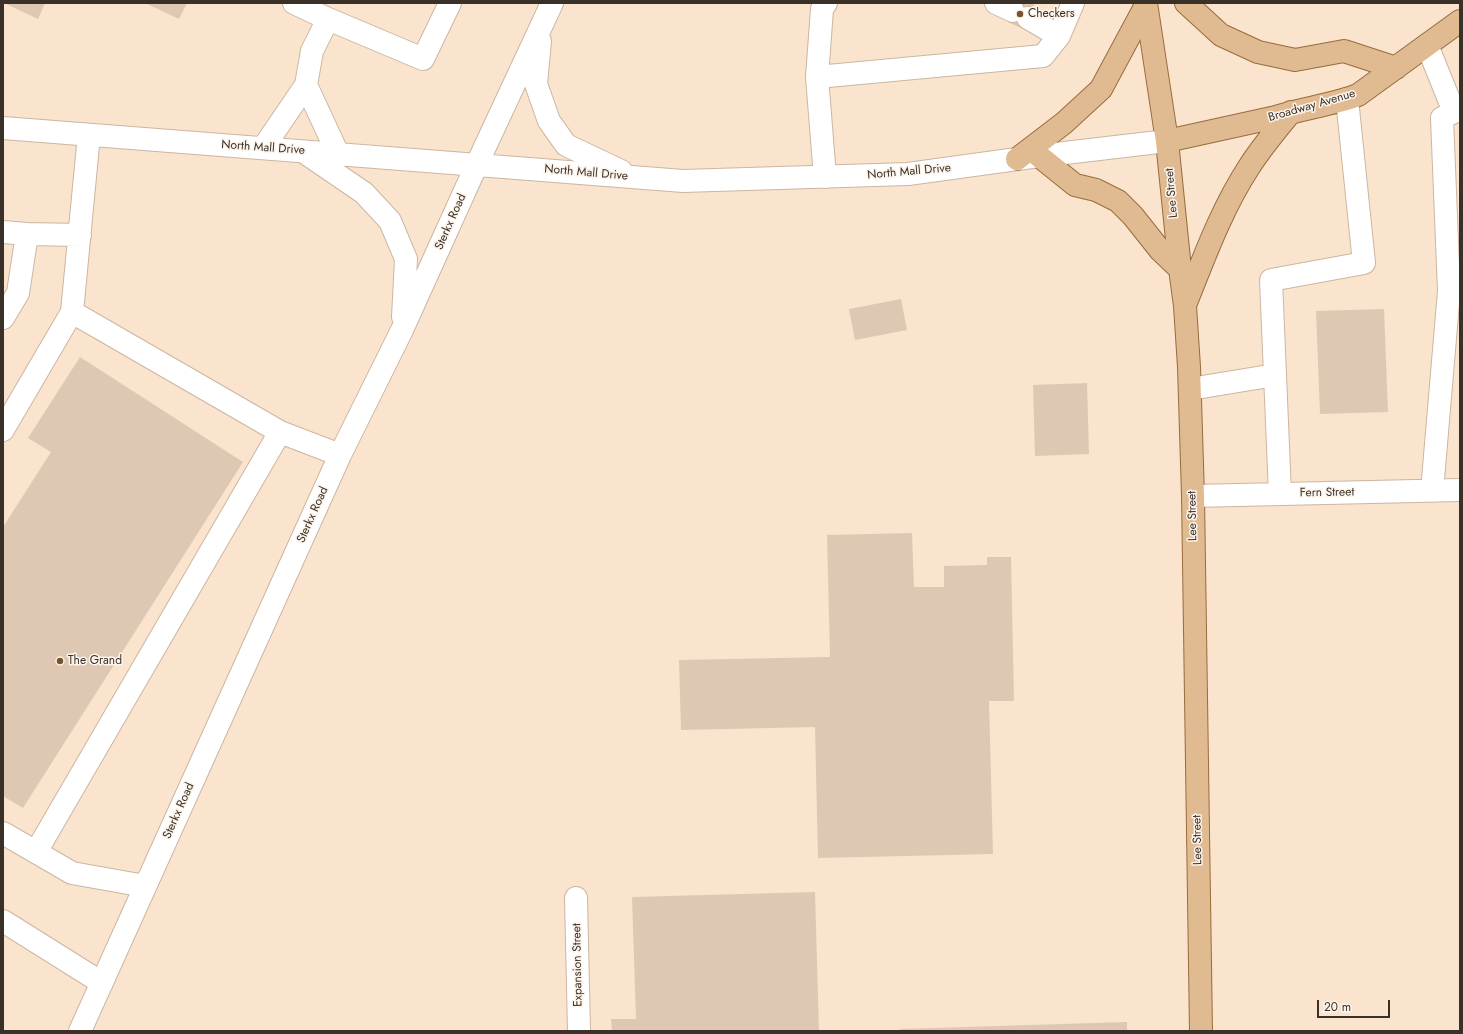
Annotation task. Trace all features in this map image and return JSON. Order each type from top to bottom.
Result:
[{"type":"main road","points":[[1186,3],[1221,35],[1258,52],[1295,60],[1344,51],[1396,68]]},
{"type":"main road","points":[[1017,159],[1064,123],[1101,89],[1146,4]]},
{"type":"main road","name":"Lee Street","points":[[1146,4],[1167,141],[1185,306],[1190,389],[1201,1031]]},
{"type":"main road","name":"Broadway Avenue","points":[[1167,141],[1276,117],[1358,95],[1460,21]]},
{"type":"main road","points":[[1185,306],[1208,247],[1230,199],[1248,168],[1291,112]]},
{"type":"main road","points":[[1039,156],[1076,185],[1096,190],[1118,201],[1133,216],[1160,250],[1180,269]]},
{"type":"street","points":[[294,3],[423,59],[450,3]]},
{"type":"street","name":"Sterkx Road","points":[[80,1031],[340,455],[402,330],[552,3]]},
{"type":"street","points":[[825,177],[817,77],[822,9],[826,3]]},
{"type":"street","points":[[817,77],[1043,56],[1059,36],[1073,3]]},
{"type":"street","points":[[1012,11],[1059,36]]},
{"type":"street","points":[[263,148],[306,84],[312,51],[328,19]]},
{"type":"street","points":[[541,27],[536,84],[550,122],[566,144],[632,177]]},
{"type":"street","points":[[1427,45],[1457,110],[1442,118],[1454,290],[1432,491]]},
{"type":"street","points":[[306,84],[338,154]]},
{"type":"street","points":[[1280,494],[1272,280],[1364,262],[1347,99]]},
{"type":"street","name":"North Mall Drive","points":[[3,128],[683,181],[908,174],[1039,156],[1167,141]]},
{"type":"street","points":[[3,430],[72,312],[89,134]]},
{"type":"street","points":[[303,151],[364,193],[390,221],[406,259],[402,330]]},
{"type":"street","points":[[1444,159],[1460,175]]},
{"type":"street","points":[[3,232],[80,235]]},
{"type":"street","points":[[3,318],[18,293],[27,234]]},
{"type":"street","points":[[72,312],[280,432],[340,455]]},
{"type":"street","points":[[1190,389],[1275,375]]},
{"type":"street","points":[[36,852],[280,432]]},
{"type":"street","name":"Fern Street","points":[[1193,496],[1460,490]]},
{"type":"street","points":[[3,833],[72,872],[145,886]]},
{"type":"street","name":"Expansion Street","points":[[576,898],[579,1031]]},
{"type":"street","points":[[3,921],[102,983]]},
{"type":"building","points":[[4,3],[45,3],[38,19]]},
{"type":"building","points":[[145,3],[187,3],[179,19]]},
{"type":"building","name":"Checkers","points":[[1017,3],[1035,3],[1023,29],[1008,22]]},
{"type":"building","points":[[901,299],[907,330],[855,340],[849,309]]},
{"type":"building","points":[[1384,309],[1388,412],[1320,414],[1316,311]]},
{"type":"building","name":"The Grand","points":[[80,357],[243,462],[23,808],[3,796],[3,527],[51,452],[28,438]]},
{"type":"building","points":[[1087,383],[1089,454],[1035,456],[1033,385]]},
{"type":"building","points":[[912,533],[914,587],[944,587],[944,566],[987,565],[987,557],[1011,557],[1014,701],[989,701],[993,854],[818,858],[815,727],[681,730],[679,660],[830,657],[827,535]]},
{"type":"building","points":[[815,892],[819,1031],[612,1031],[611,1019],[636,1019],[632,897]]},
{"type":"building","points":[[1127,1022],[1127,1031],[900,1031],[900,1029]]},
{"type":"place","name":"Checkers","points":[[1020,14]]},
{"type":"place","name":"The Grand","points":[[60,661]]}]
